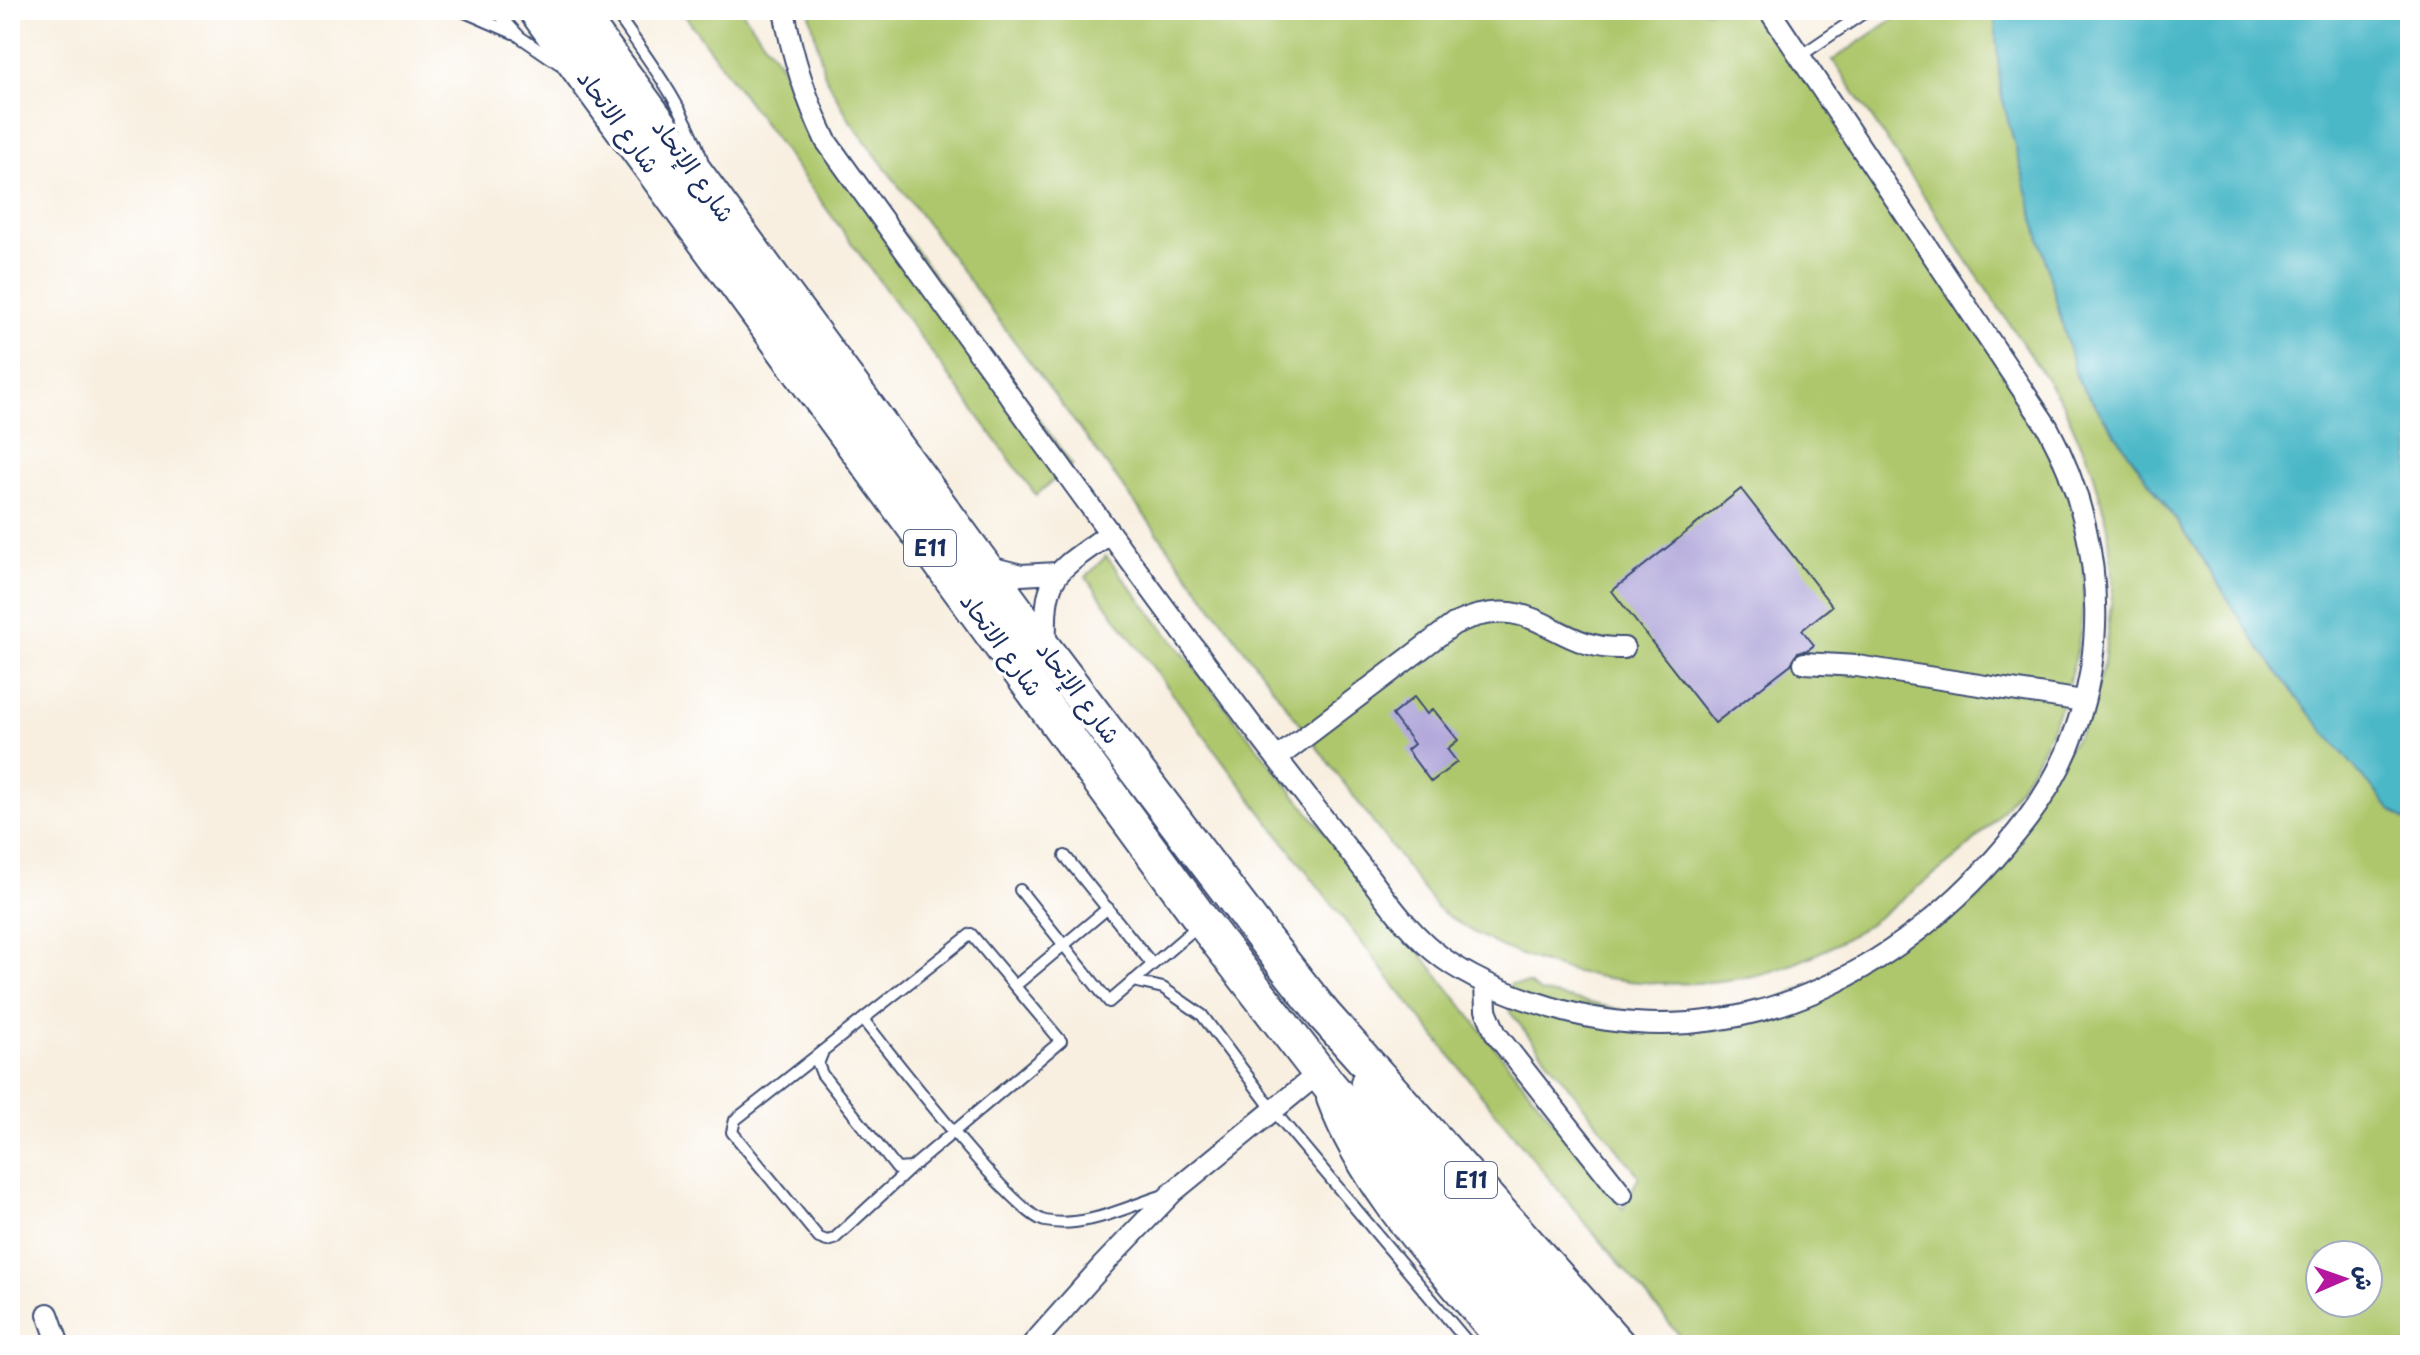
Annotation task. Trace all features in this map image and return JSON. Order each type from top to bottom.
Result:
[{"type":"highway","name":"شارع الإتحاد","points":[[576,10],[982,565],[1262,936],[1324,1015],[1618,1345]]},
{"type":"highway","name":"شارع الاتحاد","points":[[528,23],[592,87],[1203,922],[1324,1078]]},
{"type":"highway","name":"E11","points":[[1324,1078],[1546,1345]]},
{"type":"main road","points":[[1324,1015],[1394,1120],[1579,1345]]},
{"type":"main road","points":[[1324,1078],[1354,1145],[1373,1177],[1507,1345]]},
{"type":"street","points":[[784,10],[790,46],[808,102],[826,141],[1109,534],[1418,940],[1449,963],[1485,983],[1570,1013],[1615,1022],[1659,1025],[1703,1023],[1744,1016],[1826,989],[1882,957],[1969,885],[2007,845],[2050,784],[2063,758],[2083,701],[2094,641],[2095,574],[2084,513],[2063,454],[1769,10]]},
{"type":"street","points":[[982,565],[1021,575],[1057,573],[1109,534]]},
{"type":"street","points":[[1046,651],[1046,606],[1057,573]]},
{"type":"street","points":[[1277,758],[1454,624],[1476,614],[1506,611],[1536,618],[1587,645],[1603,649],[1624,648]]},
{"type":"street","points":[[1804,663],[1857,666],[2083,701]]},
{"type":"street","points":[[1485,983],[1486,1010],[1496,1034],[1622,1194]]},
{"type":"street","points":[[1032,1345],[1173,1192],[1273,1110],[1324,1078]]},
{"type":"street","points":[[48,1314],[59,1345]]},
{"type":"lane","points":[[460,10],[528,23]]},
{"type":"lane","points":[[495,10],[528,23]]},
{"type":"lane","points":[[614,10],[685,118],[702,158],[713,199]]},
{"type":"lane","points":[[1800,56],[1868,10]]},
{"type":"lane","points":[[1065,856],[1152,964]]},
{"type":"lane","points":[[1020,890],[1109,1002],[1203,922]]},
{"type":"lane","points":[[1015,986],[1108,908]]},
{"type":"lane","points":[[971,934],[1061,1041],[911,1168],[834,1239],[827,1241],[819,1238],[732,1132],[735,1120],[864,1021],[971,934]]},
{"type":"lane","points":[[1133,981],[1163,988],[1202,1015],[1273,1110],[1470,1345]]},
{"type":"lane","points":[[864,1021],[994,1179],[1041,1220],[1072,1224],[1173,1192]]},
{"type":"lane","points":[[822,1054],[818,1064],[822,1074],[897,1169],[911,1168]]},
{"type":"green space","points":[[681,10],[741,10],[1072,465],[1036,495]]},
{"type":"green space","points":[[809,10],[1763,10],[2037,418],[2063,478],[2076,521],[2083,564],[2082,618],[2069,682],[2045,743],[2029,771],[1982,834],[1890,909],[1830,947],[1765,973],[1702,982],[1622,980],[1543,963],[1470,930],[1437,908],[851,122],[825,76]]},
{"type":"green space","points":[[1907,10],[1994,10],[2001,93],[2077,379],[2195,548],[2256,643],[2308,712],[2390,809],[2410,824],[2410,1345],[1688,1345],[1532,1158],[1380,967],[1086,577],[1106,556],[1623,1209],[1639,1176],[1510,1012],[1505,996],[1511,984],[1529,984],[1540,992],[1622,1010],[1668,1012],[1747,1007],[1788,995],[1885,950],[1978,875],[2082,729],[2095,697],[2104,661],[2113,587],[2108,527],[2092,468],[2063,404],[1833,60]]},
{"type":"water","points":[[1994,10],[2410,10],[2410,824],[2390,809],[2308,712],[2256,643],[2195,547],[2077,379],[2001,93]]},
{"type":"building","points":[[1741,489],[1832,606],[1802,630],[1814,645],[1798,652],[1791,664],[1715,723],[1612,591]]},
{"type":"building","points":[[1414,697],[1427,714],[1433,709],[1458,740],[1447,749],[1457,762],[1431,782],[1407,750],[1414,744],[1392,715]]}]
